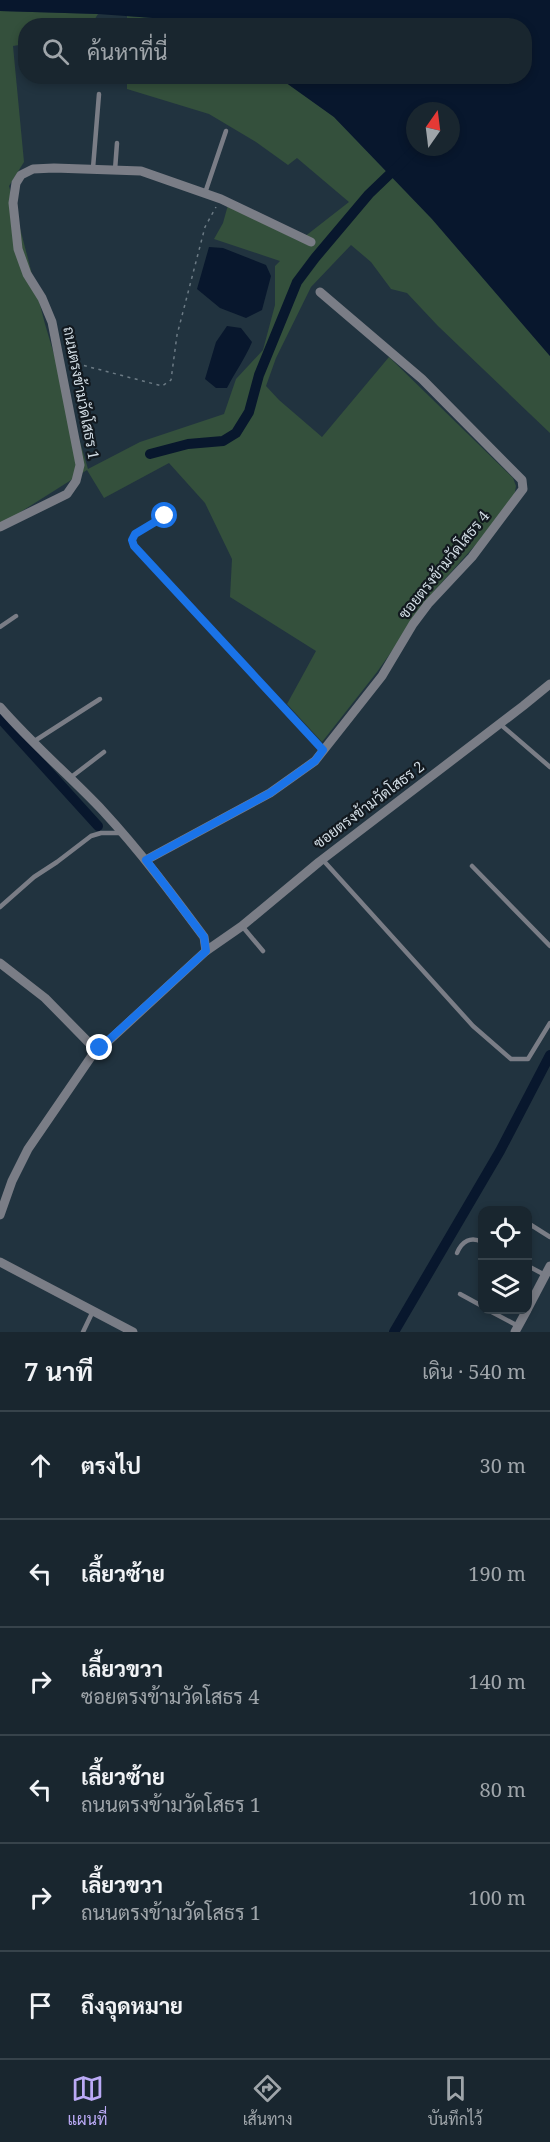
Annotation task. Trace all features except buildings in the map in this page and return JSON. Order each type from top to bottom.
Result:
[{"type":"street","name":"ถนนตรงข้ามวัดโสธร 1","points":[[0,527],[67,494],[72,489],[80,465],[52,322],[42,298],[27,274],[18,249],[13,203],[16,183],[21,176],[33,169],[93,168],[141,171],[221,199],[311,242]]},
{"type":"street","name":"ซอยตรงข้ามวัดโสธร 4","points":[[146,860],[270,793],[315,761],[382,676],[413,624],[428,604],[472,557],[521,493],[524,485],[522,480],[422,379],[320,292]]},
{"type":"street","name":"ซอยตรงข้ามวัดโสธร 2","points":[[206,951],[242,927],[322,859],[550,684]]},
{"type":"street","points":[[0,707],[146,860],[204,937],[206,951],[97,1051],[83,1067],[28,1149],[3,1198],[0,1215]]},
{"type":"street","points":[[0,963],[45,998],[97,1051]]},
{"type":"street","points":[[0,1262],[133,1332]]},
{"type":"street","points":[[532,1300],[550,1266]]},
{"type":"street","points":[[516,1329],[524,1314]]},
{"type":"lane","points":[[93,168],[99,94]]},
{"type":"lane","points":[[205,193],[226,130]]},
{"type":"lane","points":[[115,170],[117,143]]},
{"type":"lane","points":[[165,516],[135,534],[132,540],[134,546],[323,750]]},
{"type":"lane","points":[[0,627],[16,616]]},
{"type":"lane","points":[[33,742],[100,699]]},
{"type":"lane","points":[[500,724],[550,767]]},
{"type":"lane","points":[[70,778],[104,753]]},
{"type":"lane","points":[[0,907],[34,877],[91,836],[101,833],[122,833]]},
{"type":"lane","points":[[322,859],[473,1026],[511,1059],[528,1059],[550,1023]]},
{"type":"lane","points":[[472,866],[550,946]]},
{"type":"lane","points":[[242,927],[263,951]]},
{"type":"lane","points":[[532,1226],[550,1237]]},
{"type":"lane","points":[[457,1253],[460,1246],[471,1239],[478,1240]]},
{"type":"lane","points":[[532,1268],[545,1275]]},
{"type":"lane","points":[[460,1294],[478,1303]]},
{"type":"lane","points":[[83,1332],[93,1311]]},
{"type":"lane","points":[[494,1314],[516,1329]]},
{"type":"path","points":[[60,364],[82,365],[162,386],[171,380],[177,335],[205,227],[221,199]]},
{"type":"green space","points":[[0,11],[98,14],[95,18],[18,18],[18,45],[13,46],[24,162],[9,186],[45,324],[88,469],[140,442],[224,414],[236,379],[263,350],[275,305],[275,266],[280,261],[214,239],[223,223],[228,205],[299,241],[349,202],[297,158],[288,165],[256,142],[209,114],[127,89],[127,84],[288,84],[334,117],[432,219],[550,356],[550,433],[438,326],[407,293],[391,289],[371,262],[351,245],[311,287],[276,358],[266,386],[279,400],[322,437],[389,357],[513,478],[516,486],[513,503],[435,590],[377,672],[322,742],[287,704],[316,651],[230,597],[232,559],[205,503],[169,463],[104,498],[87,470],[0,525]]},
{"type":"green space","points":[[127,16],[154,18],[127,18]]},
{"type":"water","points":[[0,0],[550,0],[550,356],[432,219],[334,117],[288,84],[532,84],[532,18],[153,18],[0,11]]},
{"type":"water","points":[[209,247],[223,248],[266,265],[271,276],[262,310],[246,318],[220,308],[197,289]]},
{"type":"water","points":[[227,326],[241,328],[252,342],[227,388],[216,388],[205,379],[216,342]]},
{"type":"waterway","points":[[150,454],[188,444],[223,441],[236,433],[249,412],[259,375],[297,282],[369,194],[409,156]]},
{"type":"waterway","points":[[0,718],[98,826]]},
{"type":"waterway","points":[[394,1332],[500,1151],[550,1055]]},
{"type":"route","points":[[100,1048],[206,951],[204,937],[146,860],[270,793],[315,761],[323,750],[134,546],[132,540],[135,534],[165,516]]}]
